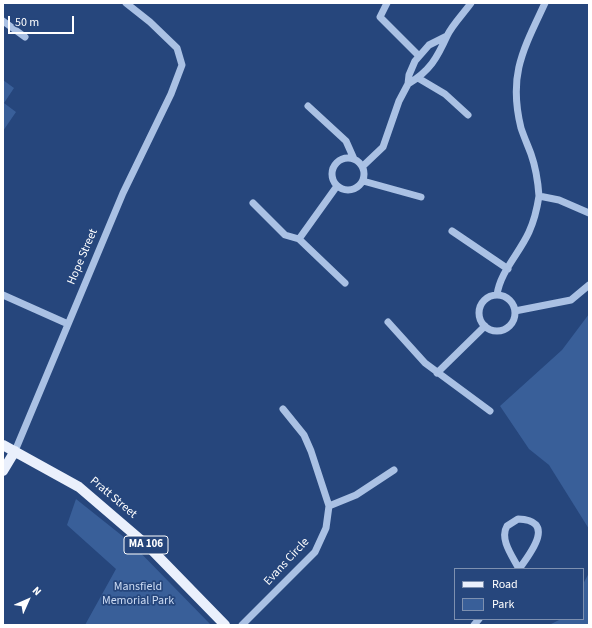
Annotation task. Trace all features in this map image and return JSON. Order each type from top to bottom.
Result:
[{"type":"main road","name":"Pratt Street","points":[[3,445],[15,450],[79,487],[99,503],[149,548],[226,625]]},
{"type":"main road","name":"Hope Street","points":[[3,471],[15,450]]},
{"type":"street","name":"Hope Street","points":[[15,450],[123,194],[177,82],[182,65],[179,52],[150,22],[126,3]]},
{"type":"street","points":[[387,3],[380,17],[419,56]]},
{"type":"street","points":[[408,84],[418,78],[434,63],[441,52],[447,36],[471,3]]},
{"type":"street","points":[[497,295],[499,283],[529,233],[536,215],[539,196],[538,182],[517,108],[516,76],[523,49],[545,3]]},
{"type":"street","points":[[3,21],[25,37]]},
{"type":"street","points":[[363,166],[383,147],[399,101],[408,84],[412,68],[419,56],[429,45],[447,36]]},
{"type":"street","points":[[418,78],[445,94],[468,115]]},
{"type":"street","points":[[308,106],[346,141],[354,159],[363,166],[365,176],[360,186],[351,190],[341,189],[337,186],[332,174],[335,166],[341,160],[354,159]]},
{"type":"street","points":[[363,181],[421,196]]},
{"type":"street","points":[[299,239],[337,186]]},
{"type":"street","points":[[539,196],[559,200],[589,213]]},
{"type":"street","points":[[253,203],[285,236],[299,239],[345,283]]},
{"type":"street","points":[[452,231],[508,269]]},
{"type":"street","points":[[515,311],[571,300],[589,285]]},
{"type":"street","points":[[3,295],[68,324]]},
{"type":"street","points":[[497,295],[507,298],[511,302],[515,311],[514,320],[507,328],[493,331],[485,326],[479,316],[482,304],[491,296],[497,295]]},
{"type":"street","points":[[388,322],[425,363],[490,411]]},
{"type":"street","points":[[437,373],[485,326]]},
{"type":"street","points":[[283,409],[304,436],[309,446],[329,506],[356,495],[394,470]]},
{"type":"street","name":"Evans Circle","points":[[242,625],[315,552],[326,528],[329,516],[329,506]]},
{"type":"street","points":[[518,568],[509,549],[504,534],[510,523],[518,519],[523,519],[529,521],[537,527],[538,539],[533,551],[520,568]]},
{"type":"green space","points":[[3,80],[14,88],[4,103],[16,112],[3,131]]},
{"type":"green space","points":[[589,314],[589,529],[549,465],[529,449],[500,406],[562,350]]},
{"type":"green space","name":"Mansfield Memorial Park","points":[[76,499],[130,542],[211,625],[85,625],[116,569],[67,525]]},
{"type":"green space","points":[[589,573],[589,625],[549,625],[559,620],[584,620],[584,582]]}]
